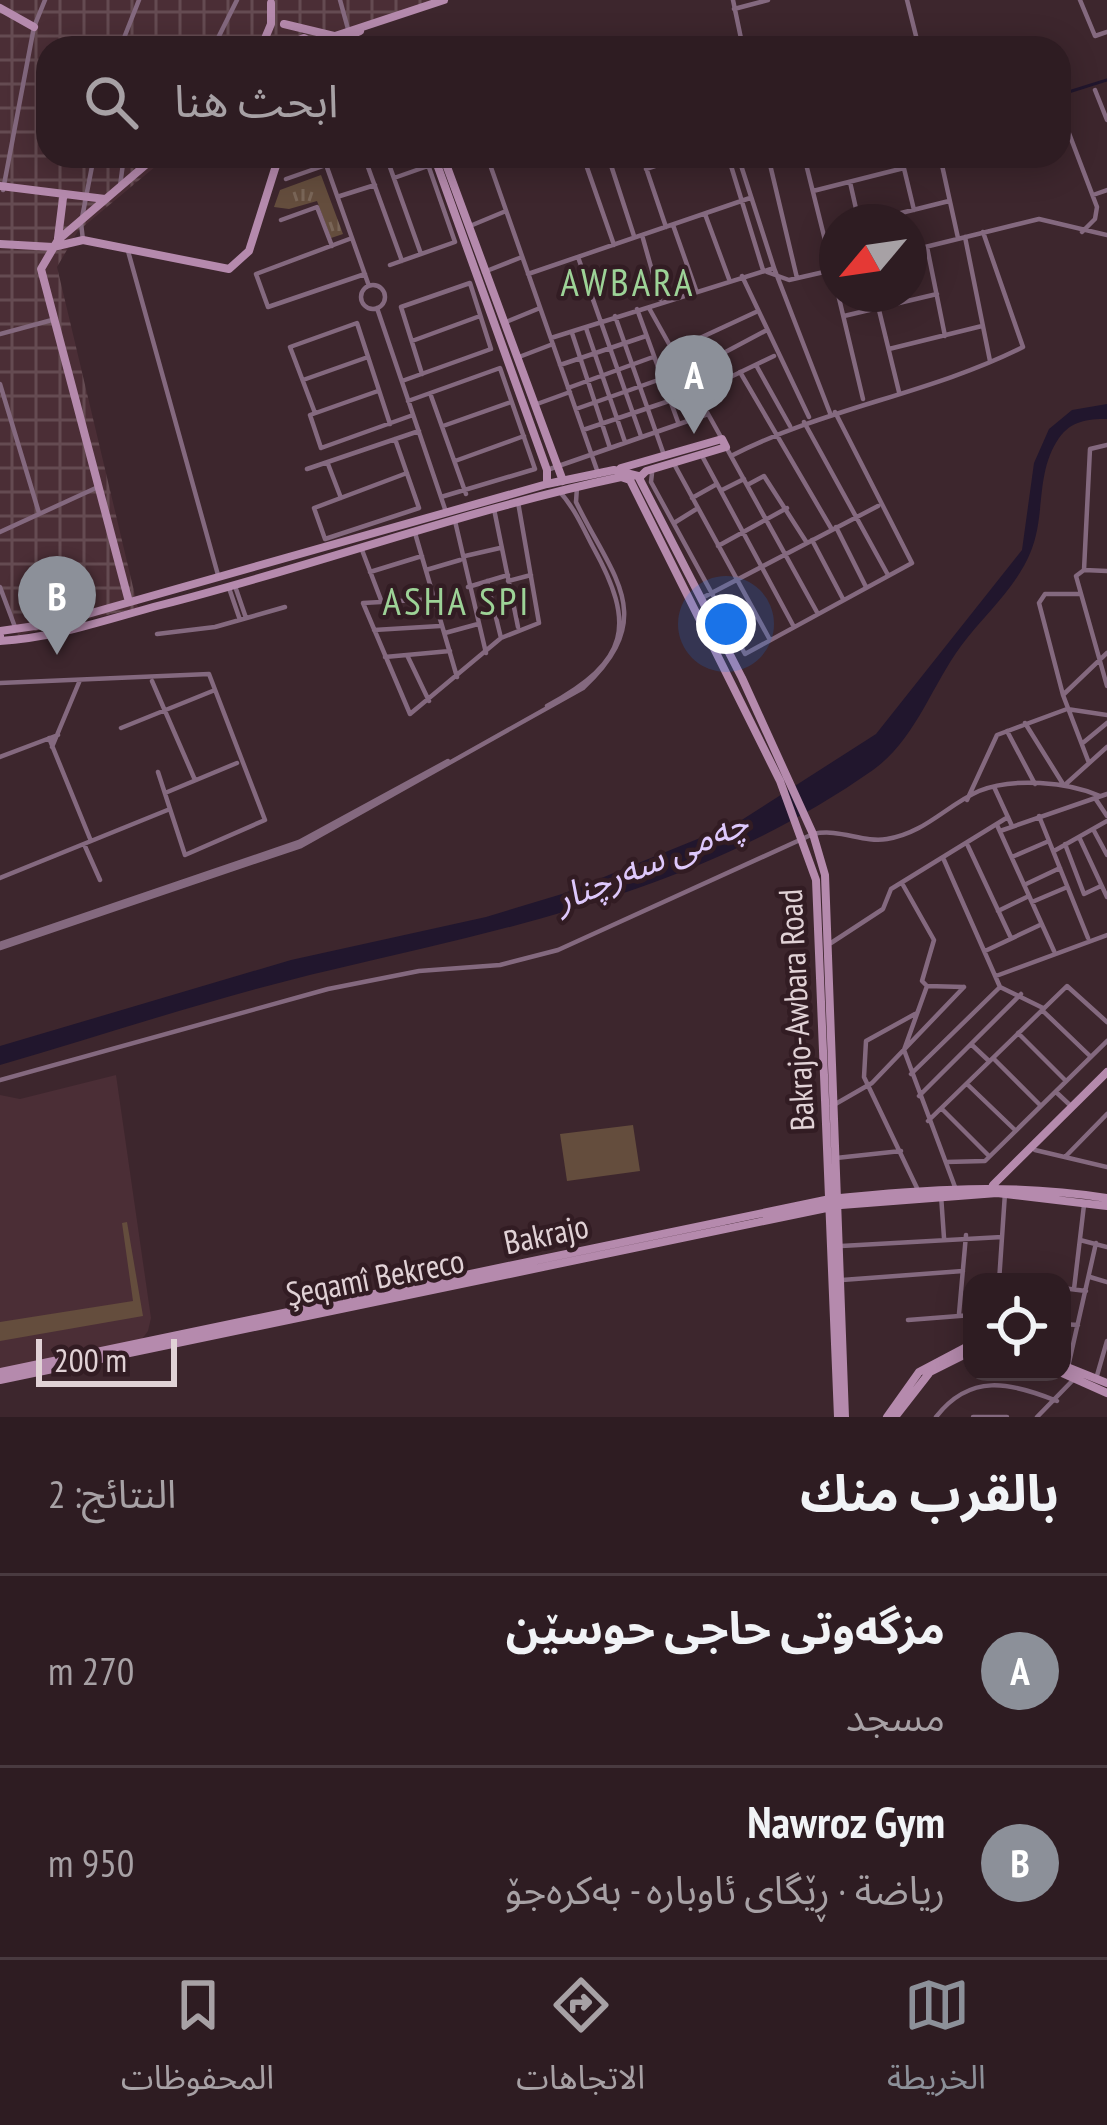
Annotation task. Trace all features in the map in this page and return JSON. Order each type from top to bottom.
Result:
[{"type":"main road","points":[[344,36],[444,0]]},
{"type":"main road","points":[[271,1],[291,36]]},
{"type":"main road","points":[[266,36],[271,1]]},
{"type":"main road","points":[[0,8],[34,27]]},
{"type":"main road","points":[[284,24],[335,36],[358,30]]},
{"type":"main road","points":[[356,36],[358,30]]},
{"type":"main road","points":[[129,602],[102,486],[40,269],[56,243],[142,168]]},
{"type":"main road","points":[[0,244],[83,239],[224,269],[238,264],[249,251],[275,168]]},
{"type":"main road","points":[[443,168],[551,469]]},
{"type":"main road","points":[[444,168],[470,226],[472,250],[532,406],[554,486]]},
{"type":"main road","points":[[2,188],[86,199]]},
{"type":"main road","points":[[2,188],[104,201]]},
{"type":"main road","points":[[56,243],[63,198]]},
{"type":"main road","points":[[337,552],[232,587],[30,635],[2,641],[0,631],[30,635],[129,602],[415,533],[464,508],[598,473],[726,447]]},
{"type":"main road","points":[[614,470],[640,478],[669,459],[726,447]]},
{"type":"main road","name":"Bakrajo-Awbara Road","points":[[640,478],[825,875],[831,943],[835,1203],[842,1246],[839,1335]]},
{"type":"main road","name":"Bakrajo-Awbara Road","points":[[577,487],[628,479],[707,595],[781,776]]},
{"type":"main road","points":[[355,549],[451,517],[518,502],[554,486],[577,487]]},
{"type":"main road","name":"Bakrajo-Awbara Road","points":[[809,836],[822,919],[842,1417]]},
{"type":"main road","points":[[1001,1190],[1072,1107],[1107,1076]]},
{"type":"main road","points":[[1001,1190],[1107,1076]]},
{"type":"main road","points":[[1015,1170],[1025,1187]]},
{"type":"main road","points":[[835,1203],[917,1188],[955,1187],[1025,1187],[1107,1202]]},
{"type":"main road","name":"Şeqamî Bekreco","points":[[0,1376],[835,1203],[1001,1190],[1107,1202]]},
{"type":"main road","points":[[892,1415],[929,1372],[963,1353]]},
{"type":"main road","points":[[1071,1371],[1107,1383]]},
{"type":"main road","points":[[1071,1375],[1107,1393]]},
{"type":"street","points":[[2,188],[34,27],[45,0]]},
{"type":"street","points":[[125,36],[140,0]]},
{"type":"street","points":[[219,36],[237,0]]},
{"type":"street","points":[[340,0],[358,30]]},
{"type":"street","points":[[733,0],[740,36]]},
{"type":"street","points":[[734,9],[768,0]]},
{"type":"street","points":[[907,0],[916,36]]},
{"type":"street","points":[[1079,0],[1095,36],[1107,32]]},
{"type":"street","points":[[1095,90],[1107,120]]},
{"type":"street","points":[[1071,138],[1093,195],[1095,219],[1082,232]]},
{"type":"street","points":[[83,239],[81,223],[92,168]]},
{"type":"street","points":[[119,188],[122,168]]},
{"type":"street","points":[[286,179],[317,168]]},
{"type":"street","points":[[327,168],[369,286],[362,301],[377,308],[451,517],[486,653]]},
{"type":"street","points":[[369,168],[401,261]]},
{"type":"street","points":[[391,168],[421,254]]},
{"type":"street","points":[[394,178],[422,168]]},
{"type":"street","points":[[390,266],[455,242],[429,168]]},
{"type":"street","points":[[491,168],[598,473]]},
{"type":"street","points":[[588,168],[614,245]]},
{"type":"street","points":[[612,168],[661,302]]},
{"type":"street","points":[[732,168],[763,271]]},
{"type":"street","points":[[655,468],[651,482],[707,595],[745,654],[912,563],[832,412],[741,168]]},
{"type":"street","points":[[772,168],[797,278]]},
{"type":"street","points":[[807,168],[819,213]]},
{"type":"street","points":[[813,191],[904,168],[913,204]]},
{"type":"street","points":[[942,168],[991,363]]},
{"type":"street","points":[[646,169],[696,290]]},
{"type":"street","points":[[850,182],[857,204]]},
{"type":"street","points":[[338,197],[374,184]]},
{"type":"street","points":[[1093,195],[1107,190]]},
{"type":"street","points":[[528,274],[750,198]]},
{"type":"street","points":[[927,207],[949,201]]},
{"type":"street","points":[[280,220],[317,207],[332,246]]},
{"type":"street","points":[[470,226],[506,211]]},
{"type":"street","points":[[705,214],[729,279]]},
{"type":"street","points":[[945,336],[927,246],[1048,219],[1082,232],[1107,235]]},
{"type":"street","points":[[726,447],[991,363],[1023,347],[983,232]]},
{"type":"street","points":[[352,238],[256,274],[268,307],[365,274]]},
{"type":"street","points":[[128,251],[219,579]]},
{"type":"street","points":[[484,272],[522,257]]},
{"type":"street","points":[[578,257],[641,436]]},
{"type":"street","points":[[514,358],[600,321],[775,268]]},
{"type":"street","points":[[763,271],[797,278],[819,273]]},
{"type":"street","points":[[742,276],[807,420],[889,576]]},
{"type":"street","points":[[402,381],[422,374],[491,349],[470,283],[401,307],[422,374]]},
{"type":"street","points":[[369,286],[385,294],[377,308]]},
{"type":"street","points":[[927,296],[937,294]]},
{"type":"street","points":[[647,306],[818,614]]},
{"type":"street","points":[[501,325],[540,308]]},
{"type":"street","points":[[637,309],[679,423]]},
{"type":"street","points":[[674,350],[757,312]]},
{"type":"street","points":[[843,312],[864,402]]},
{"type":"street","points":[[844,316],[862,312]]},
{"type":"street","points":[[880,312],[898,392]]},
{"type":"street","points":[[412,341],[480,316]]},
{"type":"street","points":[[615,316],[669,459],[770,640]]},
{"type":"street","points":[[0,334],[53,320]]},
{"type":"street","points":[[315,413],[290,347],[357,323],[390,424]]},
{"type":"street","points":[[586,326],[625,442]]},
{"type":"street","points":[[889,350],[983,326]]},
{"type":"street","points":[[571,331],[610,448]]},
{"type":"street","points":[[686,373],[765,331]]},
{"type":"street","points":[[560,365],[646,336]]},
{"type":"street","points":[[709,360],[720,382],[776,355]]},
{"type":"street","points":[[532,406],[654,356]]},
{"type":"street","points":[[303,380],[368,357]]},
{"type":"street","points":[[756,364],[790,426]]},
{"type":"street","points":[[408,401],[500,368],[524,436],[535,469],[464,495],[441,497]]},
{"type":"street","points":[[740,372],[867,588]]},
{"type":"street","points":[[576,409],[662,379]]},
{"type":"street","points":[[0,384],[39,513]]},
{"type":"street","points":[[379,390],[310,415],[321,448],[413,416]]},
{"type":"street","points":[[430,393],[454,461],[464,508]]},
{"type":"street","points":[[583,430],[670,400]]},
{"type":"street","points":[[442,427],[512,402]]},
{"type":"street","points":[[551,469],[708,414]]},
{"type":"street","points":[[307,470],[418,431]]},
{"type":"street","points":[[454,461],[524,436]]},
{"type":"street","points":[[395,440],[407,473],[419,508],[326,539],[314,508],[407,473]]},
{"type":"street","points":[[1084,570],[1090,449],[1107,445]]},
{"type":"street","points":[[701,454],[794,628]]},
{"type":"street","points":[[328,462],[341,498]]},
{"type":"street","points":[[692,498],[764,476],[844,600]]},
{"type":"street","points":[[0,532],[102,486]]},
{"type":"street","points":[[0,946],[299,842],[576,688],[613,645],[622,612],[616,588],[554,486]]},
{"type":"street","points":[[0,946],[302,846],[583,688],[615,650],[627,610],[621,585],[575,502],[577,487]]},
{"type":"street","points":[[434,599],[363,603],[410,714],[501,638],[540,622],[518,502]]},
{"type":"street","points":[[707,595],[880,505]]},
{"type":"street","points":[[674,523],[698,508]]},
{"type":"street","points":[[718,546],[787,508]]},
{"type":"street","points":[[494,509],[518,629]]},
{"type":"street","points":[[415,533],[458,678]]},
{"type":"street","points":[[426,570],[502,547]]},
{"type":"street","points":[[355,549],[382,602]]},
{"type":"street","points":[[370,572],[422,556]]},
{"type":"street","points":[[1107,571],[1084,570],[1076,576],[1107,686]]},
{"type":"street","points":[[468,587],[531,575]]},
{"type":"street","points":[[487,581],[501,638]]},
{"type":"street","points":[[0,587],[16,630],[2,641]]},
{"type":"street","points":[[232,587],[243,619]]},
{"type":"street","points":[[1081,594],[1045,594],[1039,603],[1067,709],[1089,763]]},
{"type":"street","points":[[474,608],[493,603]]},
{"type":"street","points":[[157,634],[285,607]]},
{"type":"street","points":[[374,630],[443,630],[478,624]]},
{"type":"street","points":[[385,657],[450,651]]},
{"type":"street","points":[[1063,695],[1098,656],[1107,653]]},
{"type":"street","points":[[407,655],[429,701]]},
{"type":"street","points":[[0,683],[209,674],[238,762],[265,820],[185,855],[158,772]]},
{"type":"street","points":[[52,747],[81,679]]},
{"type":"street","points":[[152,680],[196,780]]},
{"type":"street","points":[[121,728],[214,690]]},
{"type":"street","points":[[967,800],[997,735],[1067,709],[1107,719]]},
{"type":"street","points":[[1082,743],[1107,719]]},
{"type":"street","points":[[1025,723],[1064,784]]},
{"type":"street","points":[[1007,731],[1036,785]]},
{"type":"street","points":[[0,757],[58,735]]},
{"type":"street","points":[[49,738],[100,880]]},
{"type":"street","points":[[1064,784],[1107,747]]},
{"type":"street","points":[[165,793],[238,762]]},
{"type":"street","points":[[976,776],[981,790]]},
{"type":"street","points":[[0,1080],[328,988],[418,971],[500,965],[558,950],[809,836],[840,831],[889,839],[923,828],[981,790],[1064,784],[1101,796]]},
{"type":"street","points":[[995,789],[1012,826]]},
{"type":"street","points":[[831,943],[883,909],[891,890],[967,844],[998,828],[1101,796]]},
{"type":"street","points":[[1053,851],[1106,822],[1101,796]]},
{"type":"street","points":[[0,878],[170,809]]},
{"type":"street","points":[[1039,816],[1088,938]]},
{"type":"street","points":[[998,828],[1008,817]]},
{"type":"street","points":[[998,828],[1054,951]]},
{"type":"street","points":[[1093,829],[1107,855]]},
{"type":"street","points":[[1078,837],[1107,897]]},
{"type":"street","points":[[1012,857],[1049,841]]},
{"type":"street","points":[[967,844],[1011,938]]},
{"type":"street","points":[[1065,844],[1084,894],[1101,886]]},
{"type":"street","points":[[944,860],[1000,987]]},
{"type":"street","points":[[1024,885],[1060,868]]},
{"type":"street","points":[[832,1106],[872,1083],[964,987],[928,986],[922,981],[934,940],[902,884]]},
{"type":"street","points":[[998,911],[1067,886]]},
{"type":"street","points":[[985,951],[1042,924]]},
{"type":"street","points":[[997,976],[1088,938],[1107,935]]},
{"type":"street","points":[[928,986],[904,1050],[955,1187]]},
{"type":"street","points":[[928,1120],[1067,986],[1107,1022]]},
{"type":"street","points":[[1000,987],[1043,1009],[1091,1057]]},
{"type":"street","points":[[911,1074],[1000,987]]},
{"type":"street","points":[[919,1096],[1021,994]]},
{"type":"street","points":[[917,1188],[872,1083],[864,1077],[866,1041],[918,1012]]},
{"type":"street","points":[[1018,1033],[1066,1082]]},
{"type":"street","points":[[945,1162],[985,1161],[1107,1041]]},
{"type":"street","points":[[972,1045],[1041,1106]]},
{"type":"street","points":[[967,1084],[1015,1131]]},
{"type":"street","points":[[1056,1092],[1072,1107]]},
{"type":"street","points":[[942,1109],[990,1156]]},
{"type":"street","points":[[1064,1156],[1107,1114]]},
{"type":"street","points":[[1035,1150],[1106,1165]]},
{"type":"street","points":[[836,1158],[901,1151]]},
{"type":"street","points":[[1000,1273],[1001,1190]]},
{"type":"street","points":[[941,1194],[944,1238]]},
{"type":"street","points":[[1074,1289],[1084,1203]]},
{"type":"street","points":[[842,1246],[966,1235],[1002,1237]]},
{"type":"street","points":[[958,1314],[966,1235]]},
{"type":"street","points":[[1080,1240],[1107,1247]]},
{"type":"street","points":[[1071,1345],[1096,1244]]},
{"type":"street","points":[[842,1280],[963,1271]]},
{"type":"street","points":[[1090,1277],[1107,1282]]},
{"type":"street","points":[[1071,1289],[1086,1291]]},
{"type":"street","points":[[908,1320],[963,1314]]},
{"type":"street","points":[[1071,1325],[1078,1325]]},
{"type":"street","points":[[1096,1379],[1107,1341]]},
{"type":"street","points":[[1037,1417],[1075,1378]]},
{"type":"street","points":[[936,1417],[958,1392],[979,1383],[1026,1388],[1057,1401]]},
{"type":"street","points":[[973,1417],[1007,1417]]},
{"type":"shaded area","points":[[0,0],[440,0],[339,36],[36,36],[36,168],[154,168],[78,231],[57,267],[138,608],[18,635],[0,588]]},
{"type":"shaded area","points":[[116,1075],[151,1318],[148,1331],[139,1343],[0,1372],[0,1095],[20,1099]]},
{"type":"green space","points":[[321,175],[343,234],[331,238],[317,201],[289,209],[274,207],[280,190]]},
{"type":"green space","points":[[633,1125],[640,1171],[567,1181],[560,1134]]},
{"type":"green space","points":[[127,1222],[143,1316],[0,1341],[0,1322],[133,1301],[122,1223]]},
{"type":"water","name":"چەمی سەرچنار","points":[[1107,404],[1107,419],[1080,422],[1059,438],[1047,465],[1036,537],[1025,564],[961,646],[900,744],[873,770],[810,810],[679,873],[612,897],[248,991],[0,1065],[0,1046],[291,960],[486,917],[562,894],[737,823],[876,734],[1022,550],[1034,463],[1049,429],[1072,410]]},
{"type":"waterway","points":[[1071,91],[1107,80]]},
{"type":"place","name":"مزگەوتی حاجی حوسێن","points":[[694,434]]},
{"type":"place","name":"Nawroz Gym","points":[[57,655]]},
{"type":"district","name":"AWBARA","points":[[628,282]]},
{"type":"district","name":"ASHA SPI","points":[[457,601]]}]
